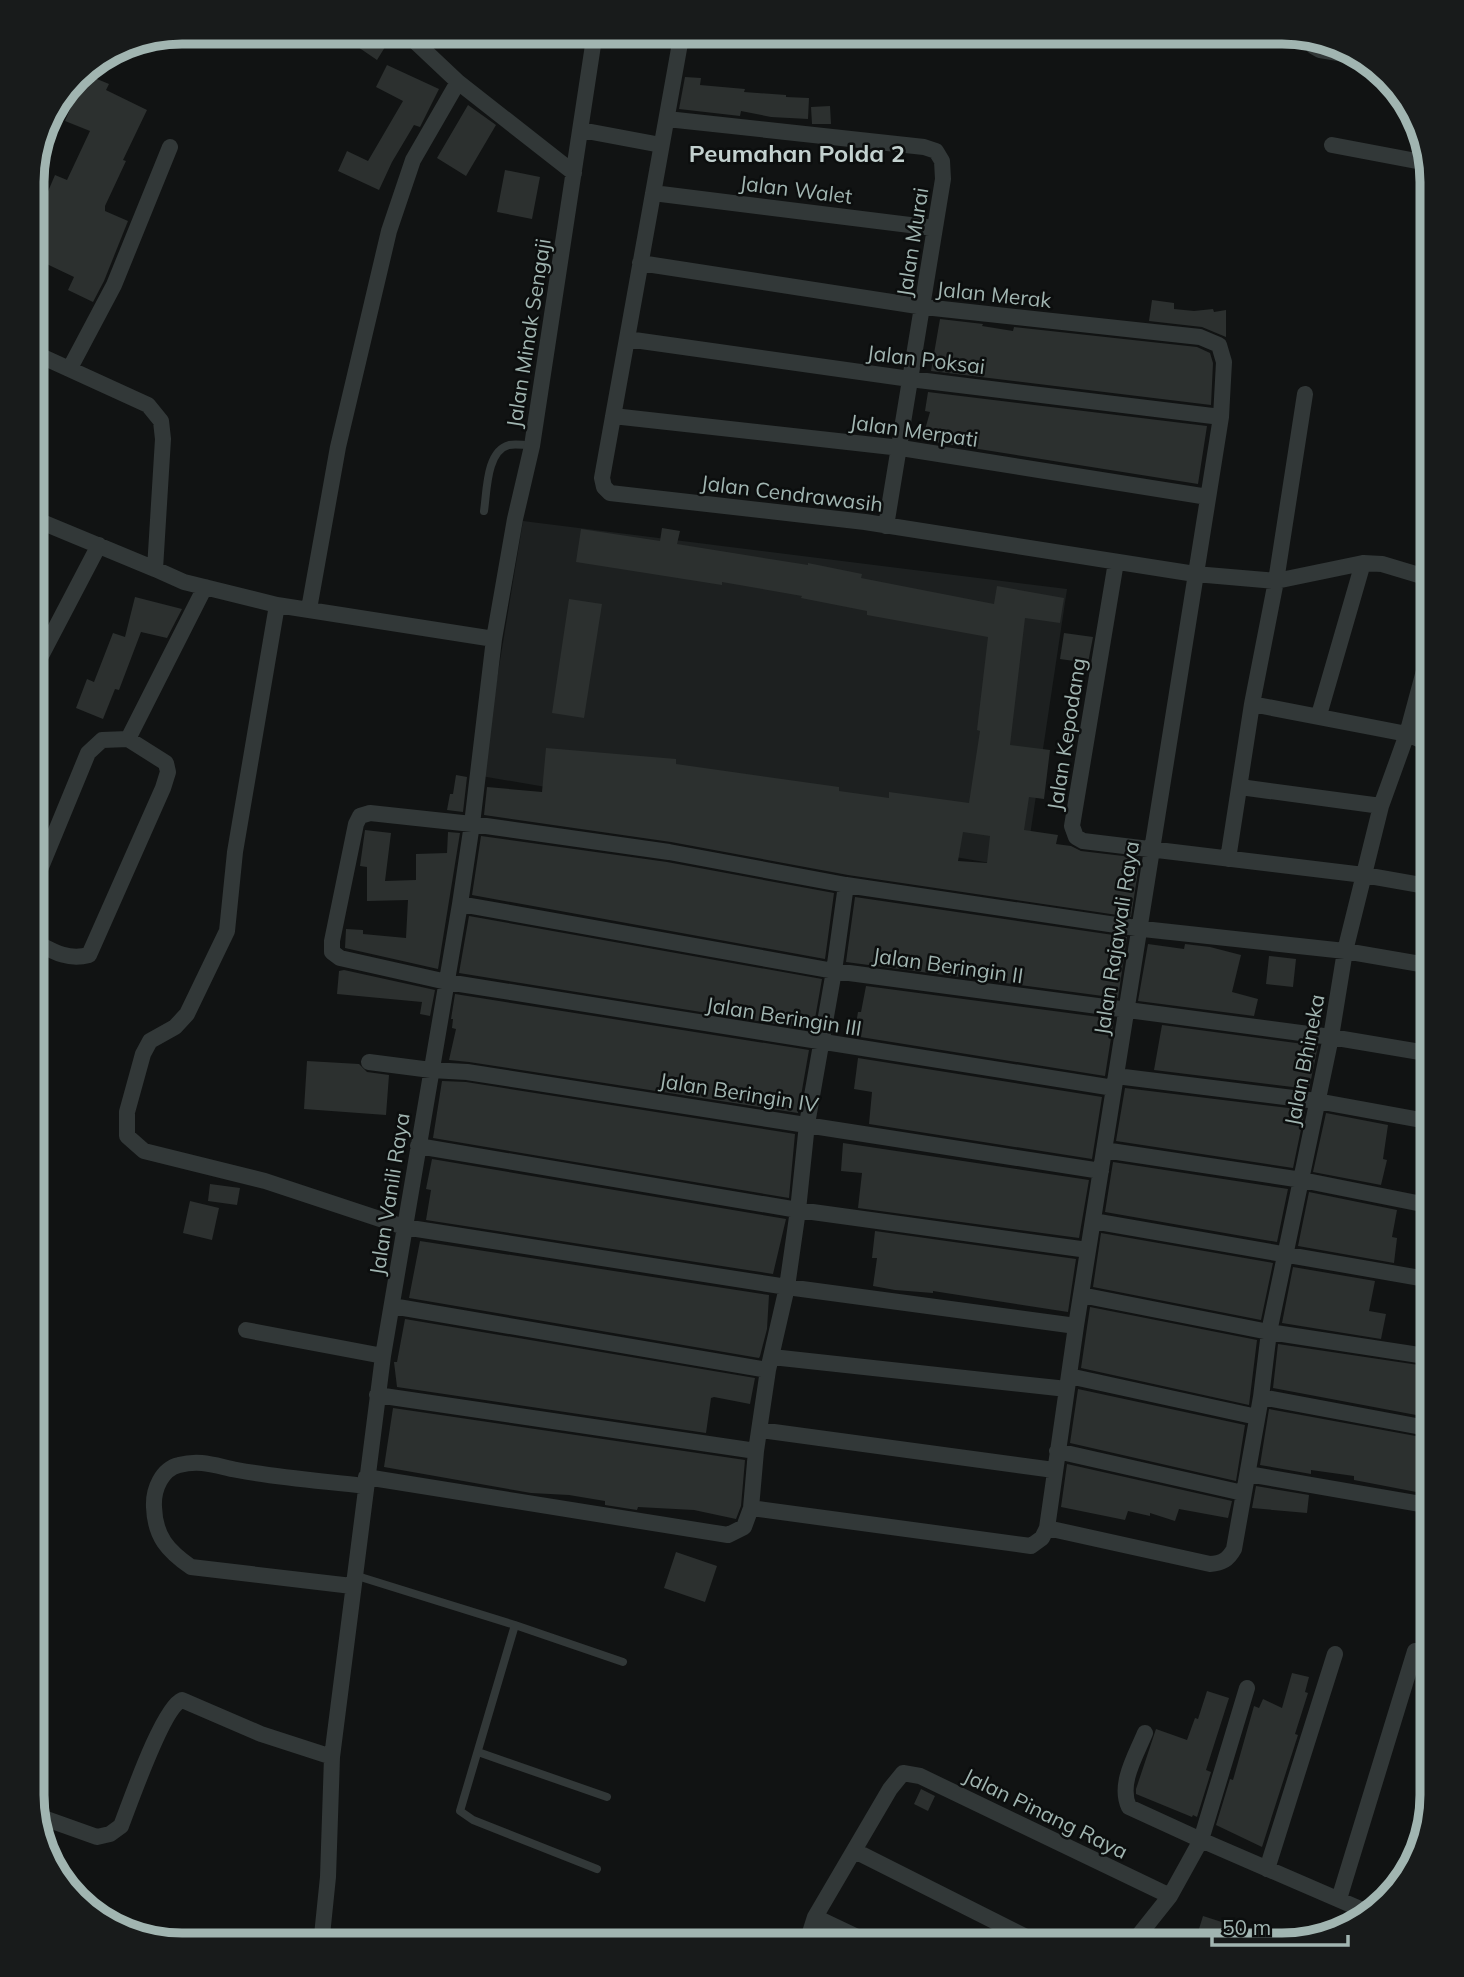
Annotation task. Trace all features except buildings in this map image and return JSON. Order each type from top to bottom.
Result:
[{"type":"street","points":[[418,44],[458,82],[574,173]]},
{"type":"street","name":"Jalan Minak Sengaji","points":[[494,639],[515,519],[532,446],[592,44]]},
{"type":"street","name":"Jalan Cendrawasih","points":[[680,44],[601,478],[610,493],[886,526],[1195,574],[1276,582],[1363,563],[1382,564],[1420,575]]},
{"type":"street","points":[[309,608],[341,434],[389,231],[413,160],[458,82]]},
{"type":"street","name":"Jalan Murai","points":[[667,119],[924,147],[936,151],[942,161],[943,179],[924,307],[886,526]]},
{"type":"street","points":[[581,130],[662,145]]},
{"type":"street","points":[[1332,145],[1419,161]]},
{"type":"street","points":[[70,368],[114,285],[170,147]]},
{"type":"street","name":"Jalan Walet","points":[[653,193],[934,228]]},
{"type":"street","name":"Jalan Merak","points":[[640,263],[924,307],[1200,337],[1219,345]]},
{"type":"street","name":"Jalan Poksai","points":[[627,339],[910,379],[1221,417]]},
{"type":"street","name":"Jalan Rajawali Raya","points":[[1044,1533],[1221,417],[1224,362],[1219,345]]},
{"type":"street","points":[[44,357],[148,405],[161,421],[163,439],[155,569]]},
{"type":"street","points":[[1228,859],[1252,704],[1276,582],[1305,394]]},
{"type":"street","name":"Jalan Merpati","points":[[613,415],[901,448],[1208,497]]},
{"type":"street","points":[[44,523],[184,582],[276,605],[309,608],[494,639]]},
{"type":"street","points":[[44,646],[99,545]]},
{"type":"street","name":"Jalan Kepodang","points":[[1116,562],[1072,827],[1076,837],[1083,841],[1152,851],[1364,875],[1420,885]]},
{"type":"street","points":[[1319,715],[1363,563]]},
{"type":"street","points":[[128,739],[205,587]]},
{"type":"street","points":[[276,605],[235,852],[227,931],[187,1014],[175,1027],[150,1041],[143,1054],[127,1112],[127,1136],[144,1152],[265,1181],[404,1227],[787,1287],[1076,1326]]},
{"type":"street","name":"Jalan Vanili Raya","points":[[322,1933],[328,1877],[332,1757],[377,1395],[460,904],[494,639]]},
{"type":"street","name":"Jalan Bhineka","points":[[1044,1533],[1210,1564],[1229,1558],[1234,1549],[1261,1397],[1269,1332],[1331,1037],[1345,951],[1381,806],[1420,688]]},
{"type":"street","points":[[1252,704],[1319,715],[1407,734],[1420,740]]},
{"type":"street","points":[[44,861],[88,753],[102,740],[128,739],[166,762],[168,772],[89,955],[66,958],[44,946]]},
{"type":"street","points":[[1240,787],[1381,806]]},
{"type":"street","name":"Jalan Beringin III","points":[[472,824],[389,814],[370,813],[360,816],[356,824],[332,951],[340,958],[447,982],[820,1043],[1115,1082],[1317,1101],[1420,1120]]},
{"type":"street","points":[[472,824],[669,852],[846,885],[1139,929],[1345,951],[1420,964]]},
{"type":"street","points":[[353,1580],[191,1567],[170,1553],[157,1528],[153,1504],[159,1478],[176,1465],[202,1461],[237,1470],[366,1482],[728,1535],[744,1527],[751,1508],[756,1451],[770,1364],[787,1287],[807,1124],[846,885]]},
{"type":"street","name":"Jalan Beringin II","points":[[460,904],[834,971],[1331,1037],[1420,1052]]},
{"type":"street","name":"Jalan Beringin IV","points":[[369,1062],[467,1072],[1101,1171]]},
{"type":"street","points":[[418,1146],[798,1210],[1088,1250]]},
{"type":"street","points":[[1104,1150],[1302,1180],[1420,1203]]},
{"type":"street","points":[[1093,1221],[1420,1278]]},
{"type":"street","points":[[1082,1296],[1269,1332],[1420,1355]]},
{"type":"street","points":[[392,1306],[770,1364],[1068,1382],[1257,1417]]},
{"type":"street","points":[[246,1330],[383,1356]]},
{"type":"street","points":[[377,1395],[756,1451]]},
{"type":"street","points":[[1261,1397],[1420,1427]]},
{"type":"street","points":[[760,1430],[1054,1470]]},
{"type":"street","points":[[1057,1451],[1242,1493]]},
{"type":"street","points":[[1248,1474],[1420,1504]]},
{"type":"street","points":[[751,1508],[1031,1546],[1044,1533]]},
{"type":"street","points":[[1339,1899],[1415,1651]]},
{"type":"street","points":[[1267,1868],[1335,1654]]},
{"type":"street","points":[[1141,1933],[1170,1896],[1201,1840],[1247,1688]]},
{"type":"street","points":[[46,1819],[97,1838],[110,1834],[121,1826],[164,1722],[176,1702],[182,1700],[251,1730],[332,1757]]},
{"type":"street","points":[[1145,1733],[1125,1785],[1124,1797],[1129,1807],[1361,1909]]},
{"type":"street","name":"Jalan Pinang Raya","points":[[855,1851],[890,1789],[903,1773],[920,1776],[1170,1896]]},
{"type":"street","points":[[810,1933],[815,1917],[855,1851],[1018,1933]]},
{"type":"street","points":[[815,1917],[849,1933]]},
{"type":"lane","points":[[484,511],[493,457],[509,446],[532,446]]},
{"type":"lane","points":[[353,1580],[515,1625],[624,1662]]},
{"type":"lane","points":[[515,1625],[460,1811],[597,1869]]},
{"type":"lane","points":[[478,1752],[607,1797]]},
{"type":"shaded area","points":[[523,521],[1067,589],[1025,869],[481,776]]},
{"type":"district","name":"Peumahan Polda 2","points":[[797,153]]}]
